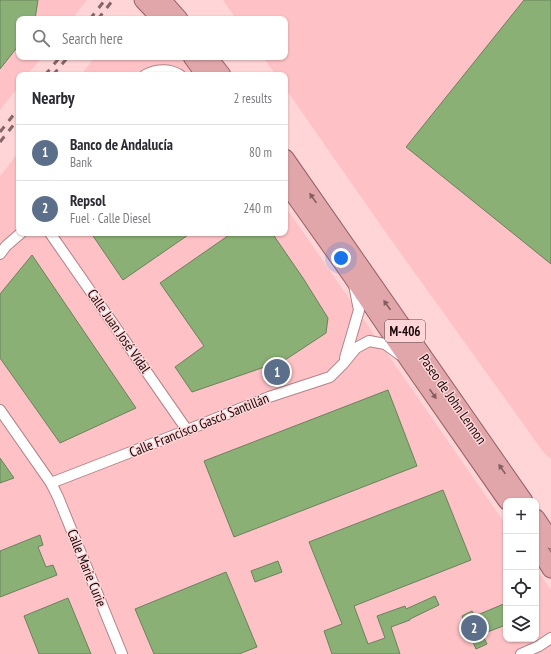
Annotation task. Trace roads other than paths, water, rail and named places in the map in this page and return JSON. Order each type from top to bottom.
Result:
[{"type":"highway","points":[[143,0],[158,16]]},
{"type":"highway","points":[[162,0],[176,16]]},
{"type":"highway","points":[[194,60],[204,72]]},
{"type":"highway","points":[[210,60],[220,72]]},
{"type":"highway","name":"Paseo de John Lennon","points":[[288,162],[522,498]]},
{"type":"highway","name":"Paseo de John Lennon","points":[[288,186],[352,275],[410,362],[505,498]]},
{"type":"highway","points":[[539,522],[551,540]]},
{"type":"highway","points":[[539,550],[551,569]]},
{"type":"street","points":[[151,72],[163,69],[175,72]]},
{"type":"street","points":[[0,254],[18,236]]},
{"type":"street","name":"Calle Juan José Vidal","points":[[52,236],[187,430]]},
{"type":"street","points":[[343,364],[359,310],[352,275]]},
{"type":"street","name":"Calle Francisco Gascó Santillán","points":[[51,483],[269,397],[330,376],[343,364],[356,348],[369,341],[385,344],[410,362]]},
{"type":"street","name":"Calle Marie Curie","points":[[0,410],[51,483],[122,654]]},
{"type":"street","points":[[522,654],[539,646],[551,638]]},
{"type":"railway","points":[[92,16],[105,0]]},
{"type":"railway","points":[[100,16],[113,0]]},
{"type":"railway","points":[[48,72],[58,60]]},
{"type":"railway","points":[[56,72],[66,60]]},
{"type":"railway","points":[[0,132],[16,112]]},
{"type":"railway","points":[[0,142],[16,122]]},
{"type":"place","name":"Banco de Andalucía","points":[[277,372]]},
{"type":"place","name":"Repsol","points":[[474,628]]}]
